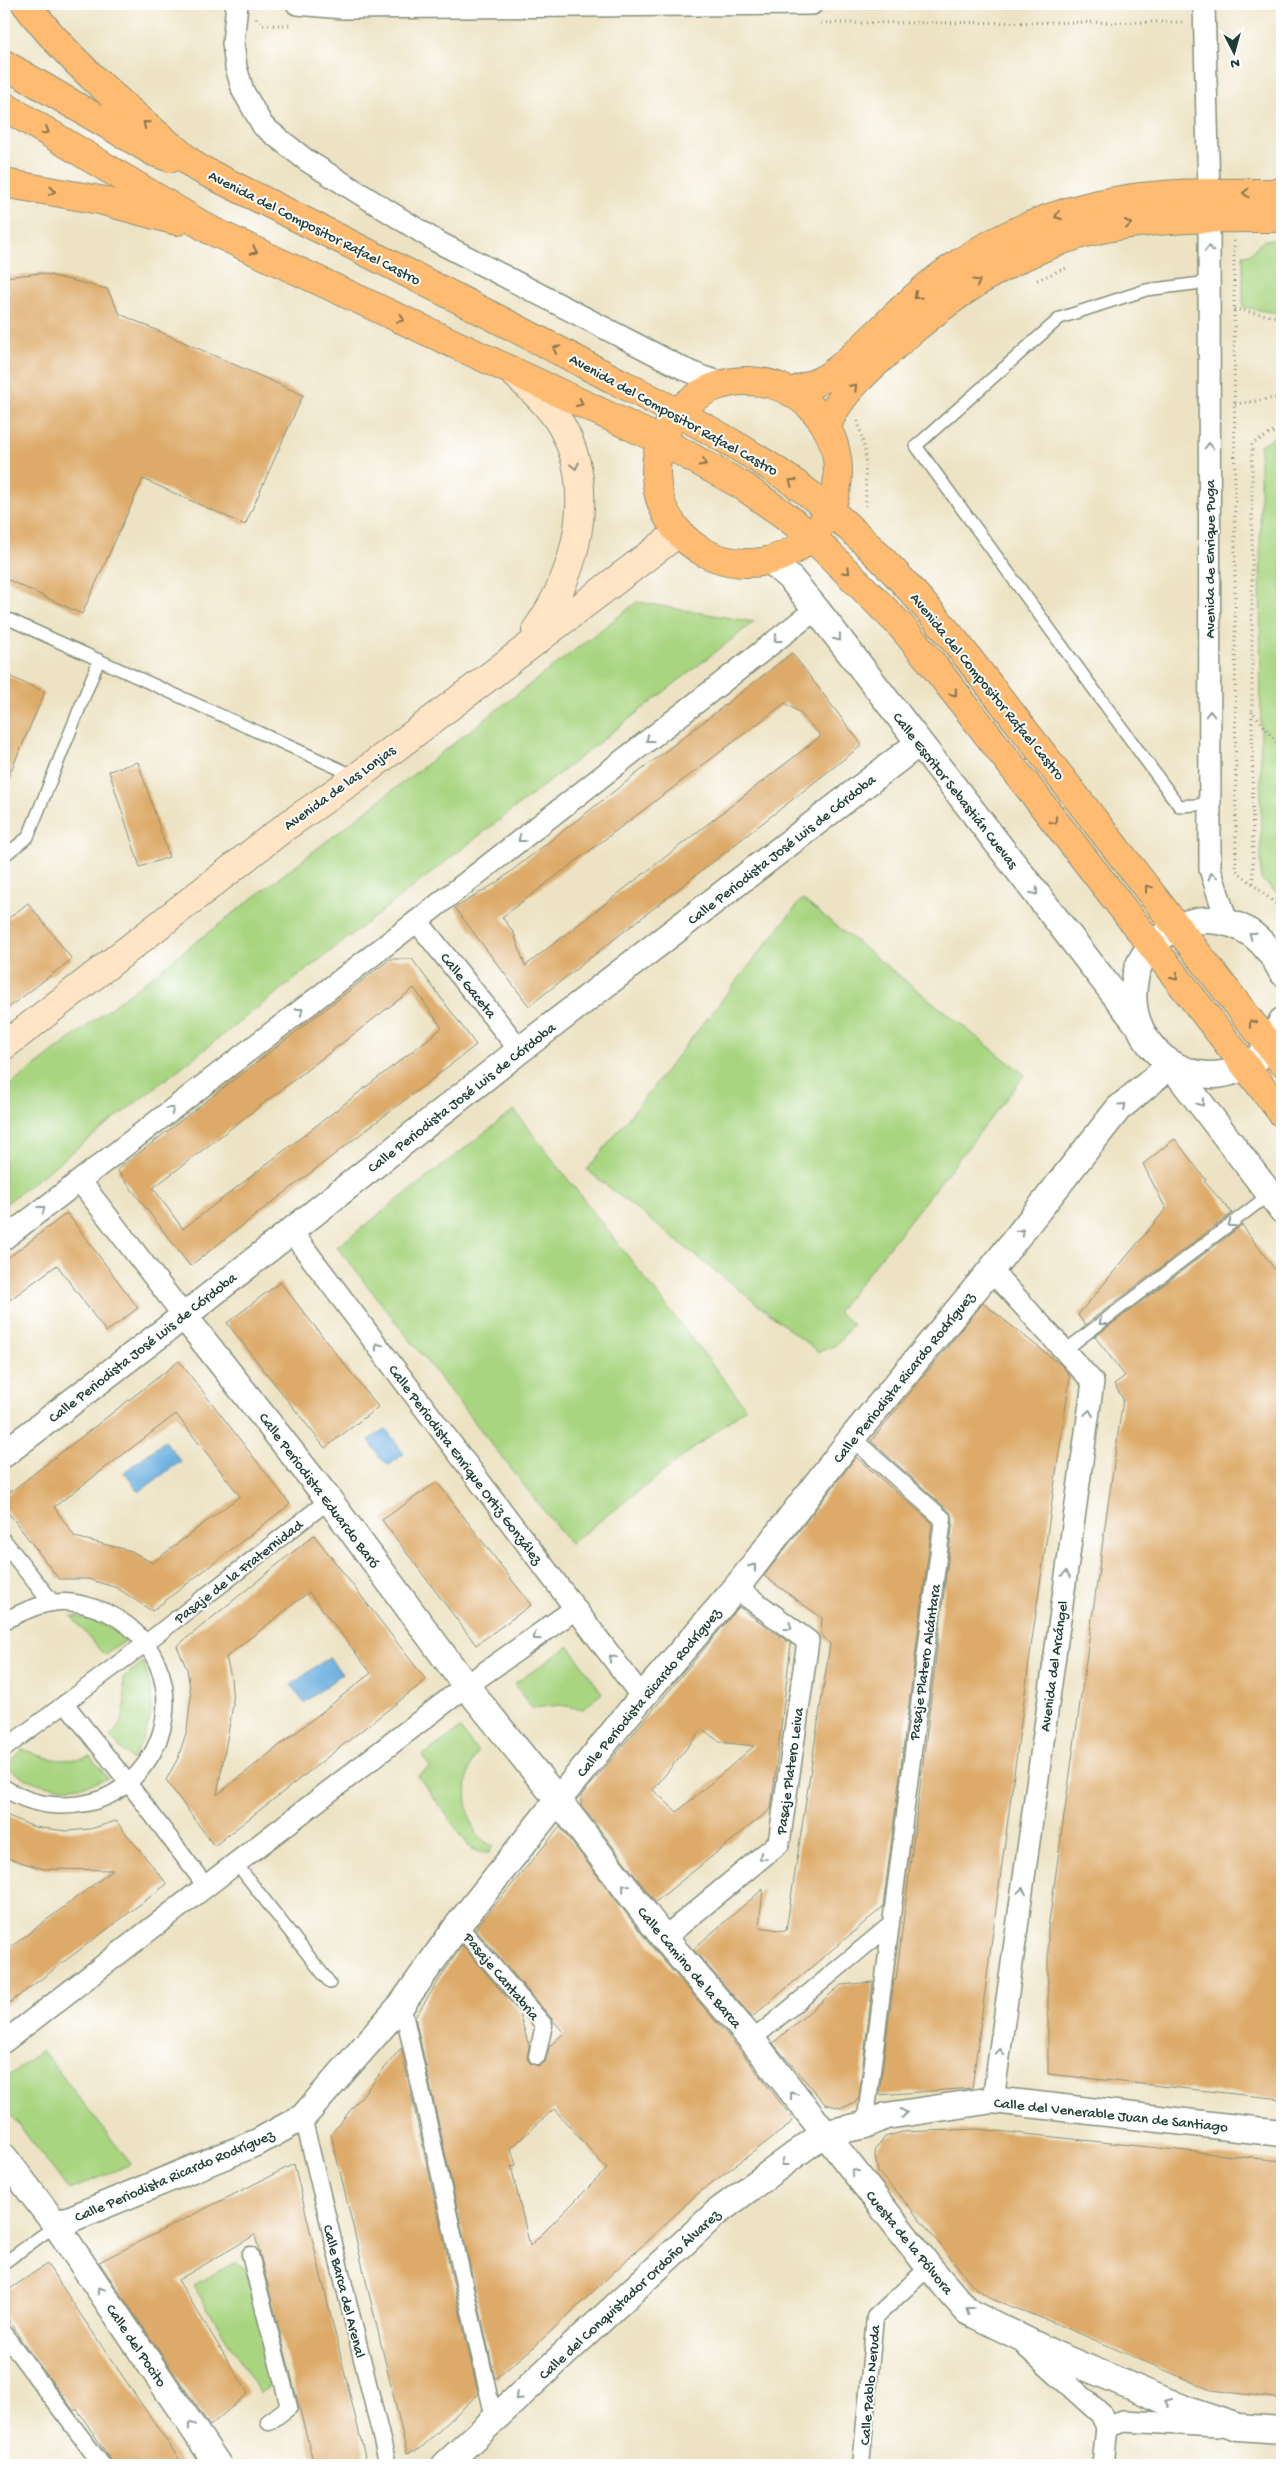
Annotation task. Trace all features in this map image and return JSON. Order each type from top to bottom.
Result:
[{"type":"main road","points":[[26,4],[37,19],[111,95],[196,167]]},
{"type":"main road","points":[[4,64],[154,152],[196,167]]},
{"type":"main road","points":[[4,106],[210,230]]},
{"type":"main road","name":"Avenida del Compositor Rafael Castro","points":[[196,167],[481,310],[676,412],[782,475],[830,512],[927,608],[1276,1054]]},
{"type":"main road","points":[[4,183],[100,200],[210,230]]},
{"type":"main road","points":[[826,427],[838,404],[900,342],[933,313],[969,286],[1006,265],[1047,247],[1122,225],[1209,206],[1282,193]]},
{"type":"main road","points":[[792,392],[832,374],[934,281],[976,252],[1022,229],[1070,212],[1119,200],[1209,206],[1282,218]]},
{"type":"main road","name":"Avenida del Compositor Rafael Castro","points":[[210,230],[660,440],[762,498],[812,537],[907,633],[1282,1113]]},
{"type":"main road","points":[[510,370],[536,393],[561,425],[569,443],[579,488],[578,535],[566,575],[559,594],[543,621],[520,651]]},
{"type":"main road","points":[[759,382],[792,392],[812,405],[826,427],[837,455],[840,475],[830,512],[812,537],[802,546],[772,562],[748,563],[710,556],[678,532],[665,510],[657,486],[660,440],[676,412],[690,401],[724,383],[759,382]]},
{"type":"main road","name":"Avenida de las Lonjas","points":[[4,1046],[298,817],[357,777],[678,532]]},
{"type":"street","points":[[237,4],[233,43],[236,67],[243,91],[262,126],[306,160],[436,241],[684,369],[724,383]]},
{"type":"street","points":[[296,4],[343,8],[460,5],[812,4]]},
{"type":"street","name":"Avenida de Enrique Puga","points":[[1204,4],[1209,206],[1210,869],[1227,922]]},
{"type":"street","name":"Calle Escritor Sebastián Cuevas","points":[[772,562],[791,579],[816,609],[1135,1021],[1144,1038],[1156,1053],[1171,1065]]},
{"type":"street","points":[[4,1239],[417,921],[816,609]]},
{"type":"street","name":"Calle Periodista José Luis de Córdoba","points":[[4,1454],[184,1316],[520,1050],[919,743]]},
{"type":"street","points":[[1135,1021],[1132,995],[1137,970],[1151,946],[1166,933],[1178,927],[1206,920],[1227,922],[1252,932],[1271,950],[1282,972]]},
{"type":"street","name":"Calle Gaceta","points":[[417,921],[520,1050]]},
{"type":"street","points":[[1171,1065],[1195,1073],[1221,1074],[1246,1066],[1276,1054],[1282,1021]]},
{"type":"street","points":[[1171,1065],[1276,1202]]},
{"type":"street","name":"Calle Periodista Ricardo Rodríguez","points":[[56,2225],[258,2142],[303,2117],[402,2004],[458,1925],[558,1800],[642,1697],[736,1588],[852,1438],[991,1270],[1118,1109],[1171,1065]]},
{"type":"street","name":"Calle Periodista Eduardo Baró","points":[[80,1180],[184,1316],[330,1500],[466,1686],[558,1800]]},
{"type":"street","name":"Calle Periodista Enrique Ortiz González","points":[[291,1231],[642,1697]]},
{"type":"street","name":"Avenida del Arcángel","points":[[991,1270],[1093,1382],[993,2100]]},
{"type":"street","name":"Pasaje Platero Alcántara","points":[[852,1438],[944,1519],[889,1926],[865,2125]]},
{"type":"street","name":"Pasaje de la Fraternidad","points":[[4,1749],[146,1643],[330,1500]]},
{"type":"street","points":[[4,1542],[52,1603]]},
{"type":"street","name":"Pasaje Platero Leiva","points":[[664,1938],[779,1843],[808,1641],[736,1588]]},
{"type":"street","points":[[4,1621],[30,1608],[52,1603],[62,1602],[94,1606],[122,1620],[146,1643],[161,1670],[167,1701],[163,1732],[150,1760],[129,1784],[100,1800],[68,1807],[35,1803],[4,1788]]},
{"type":"street","points":[[4,2042],[205,1885],[466,1686],[576,1609]]},
{"type":"street","points":[[65,1704],[129,1784],[205,1885]]},
{"type":"street","name":"Calle Camino de la Barca","points":[[558,1800],[664,1938],[752,2040],[823,2134]]},
{"type":"street","name":"Pasaje Cantabria","points":[[458,1925],[544,2025],[537,2056]]},
{"type":"street","points":[[752,2040],[889,1926]]},
{"type":"street","points":[[402,2004],[494,2419]]},
{"type":"street","name":"Calle del Venerable Juan de Santiago","points":[[823,2134],[865,2125],[886,2116],[993,2100],[1282,2133]]},
{"type":"street","name":"Calle Barca del Arenal","points":[[303,2117],[388,2465]]},
{"type":"street","name":"Calle del Conquistador Ordoño Álvarez","points":[[444,2465],[716,2213],[823,2134]]},
{"type":"street","name":"Cuesta de la Pólvora","points":[[823,2134],[929,2268],[967,2311],[1054,2354],[1190,2411],[1238,2427]]},
{"type":"street","name":"Calle del Pocito","points":[[4,2157],[56,2225],[218,2465]]},
{"type":"street","points":[[250,2255],[289,2407],[268,2422]]},
{"type":"street","name":"Calle Pablo Neruda","points":[[861,2465],[876,2317],[929,2268]]},
{"type":"street","name":"Cuesta de la Pólvora","points":[[1011,2333],[1101,2414],[1107,2427],[1123,2421],[1282,2430]]},
{"type":"street","points":[[4,2334],[102,2465]]},
{"type":"street","points":[[1103,2465],[1107,2427]]},
{"type":"lane","points":[[1209,282],[1146,290],[1060,318],[916,446],[1179,806],[1210,804]]},
{"type":"lane","points":[[4,617],[357,777]]},
{"type":"lane","points":[[4,856],[28,837],[98,660]]},
{"type":"lane","points":[[1064,1351],[1276,1202]]},
{"type":"lane","points":[[235,1862],[330,1983]]},
{"type":"lane","points":[[4,2263],[56,2225]]},
{"type":"path","points":[[1234,234],[1236,870],[1282,909]]},
{"type":"path","points":[[1234,309],[1282,318]]},
{"type":"path","points":[[1235,404],[1282,397]]},
{"type":"path","points":[[1253,884],[1252,444],[1282,427]]},
{"type":"path","points":[[1252,711],[1282,749]]},
{"type":"green space","points":[[1264,240],[1282,240],[1282,314],[1243,307],[1243,255],[1249,254]]},
{"type":"green space","points":[[1282,432],[1282,897],[1261,879],[1260,445]]},
{"type":"green space","points":[[637,602],[754,622],[4,1205],[4,1090]]},
{"type":"green space","points":[[802,899],[1025,1075],[837,1312],[853,1324],[835,1346],[818,1352],[587,1170]]},
{"type":"green space","points":[[514,1110],[746,1408],[570,1544],[337,1247]]},
{"type":"green space","points":[[71,1616],[101,1624],[114,1630],[127,1640],[104,1655]]},
{"type":"green space","points":[[569,1646],[602,1693],[583,1709],[560,1705],[532,1708],[514,1684]]},
{"type":"green space","points":[[143,1662],[151,1689],[151,1712],[145,1735],[132,1760],[110,1737],[116,1731],[123,1717],[125,1695],[123,1678]]},
{"type":"green space","points":[[460,1729],[478,1752],[469,1770],[466,1791],[467,1802],[475,1831],[483,1840],[493,1846],[489,1853],[482,1853],[471,1849],[418,1776],[430,1767],[422,1756]]},
{"type":"green space","points":[[23,1749],[40,1756],[64,1760],[90,1756],[108,1778],[82,1786],[68,1787],[55,1787],[30,1780],[6,1766]]},
{"type":"green space","points":[[42,2050],[131,2164],[69,2190],[4,2106],[4,2080]]},
{"type":"green space","points":[[234,2263],[245,2268],[275,2383],[260,2393],[193,2285]]},
{"type":"water","points":[[386,1429],[404,1454],[389,1465],[380,1458],[369,1440]]},
{"type":"water","points":[[165,1441],[181,1461],[139,1492],[124,1472]]},
{"type":"water","points":[[329,1657],[342,1674],[304,1703],[291,1685]]},
{"type":"building","points":[[41,273],[107,289],[120,314],[303,395],[245,525],[143,479],[82,614],[4,578],[4,277]]},
{"type":"building","points":[[792,653],[862,745],[529,1006],[455,908],[496,883]],"holes":[[[785,703],[800,713],[821,736],[525,966],[514,933],[502,917]]]},
{"type":"building","points":[[4,674],[45,692],[4,787]]},
{"type":"building","points":[[138,762],[169,857],[140,867],[109,771]]},
{"type":"building","points":[[28,903],[72,959],[4,1011],[4,922]]},
{"type":"building","points":[[390,959],[412,959],[476,1045],[190,1266],[117,1170]],"holes":[[[414,988],[442,1028],[183,1229],[153,1188]]]},
{"type":"building","points":[[1175,1139],[1206,1180],[1204,1181],[1232,1213],[1085,1325],[1078,1315],[1166,1209],[1143,1164]]},
{"type":"building","points":[[67,1213],[138,1308],[106,1332],[57,1265],[4,1304],[4,1261]]},
{"type":"building","points":[[1242,1225],[1282,1279],[1282,2099],[1048,2074],[1048,1929],[1123,1399],[1114,1384],[1125,1376],[1095,1337]]},
{"type":"building","points":[[280,1282],[378,1407],[325,1448],[227,1323]]},
{"type":"building","points":[[983,1303],[1062,1366],[1070,1376],[1032,1640],[972,2088],[879,2095],[894,1980],[896,1980],[953,1520],[950,1512],[871,1441]]},
{"type":"building","points":[[179,1361],[290,1504],[152,1611],[117,1588],[88,1579],[59,1579],[4,1507],[4,1497]],"holes":[[[176,1414],[240,1496],[152,1563],[132,1551],[75,1537],[54,1507]]]},
{"type":"building","points":[[856,1457],[932,1523],[883,1907],[752,2017],[693,1949],[763,1889],[759,1927],[786,1931],[830,1644],[821,1634],[822,1618],[764,1576]]},
{"type":"building","points":[[437,1482],[531,1605],[476,1645],[382,1520]]},
{"type":"building","points":[[314,1535],[426,1680],[214,1846],[166,1780],[178,1758],[187,1730],[191,1696],[187,1669],[177,1646]],"holes":[[[309,1592],[371,1673],[217,1795],[233,1705],[231,1677],[226,1657]]]},
{"type":"building","points":[[739,1607],[791,1644],[771,1809],[655,1902],[581,1805],[581,1796]],"holes":[[[702,1729],[720,1742],[754,1746],[677,1812],[653,1790]]]},
{"type":"building","points":[[4,1814],[34,1827],[67,1831],[90,1829],[116,1821],[167,1884],[4,2007],[4,1952],[113,1870],[44,1869],[4,1857]]},
{"type":"building","points":[[560,1827],[652,1947],[740,2050],[793,2119],[788,2126],[697,2194],[534,2347],[495,2379],[415,2017],[462,1945],[519,2012],[529,2046],[527,2058],[530,2063],[539,2066],[545,2062],[550,2046],[564,2033],[475,1929]],"holes":[[[554,2109],[607,2169],[530,2246],[511,2166],[516,2165],[511,2148]]]},
{"type":"building","points":[[873,1982],[859,2097],[855,2103],[841,2108],[825,2104],[773,2043],[841,1985]]},
{"type":"building","points":[[401,2048],[478,2394],[420,2449],[407,2453],[331,2134]]},
{"type":"building","points":[[978,2129],[1282,2161],[1282,2399],[1211,2390],[1055,2323],[994,2300],[975,2288],[907,2204],[878,2172],[874,2151],[885,2137],[902,2132]]},
{"type":"building","points":[[294,2164],[367,2465],[314,2465],[255,2235],[178,2280],[248,2393],[210,2426],[99,2262]]},
{"type":"building","points":[[47,2264],[183,2465],[114,2465],[77,2409],[74,2411],[23,2343],[4,2313],[4,2293]]}]
